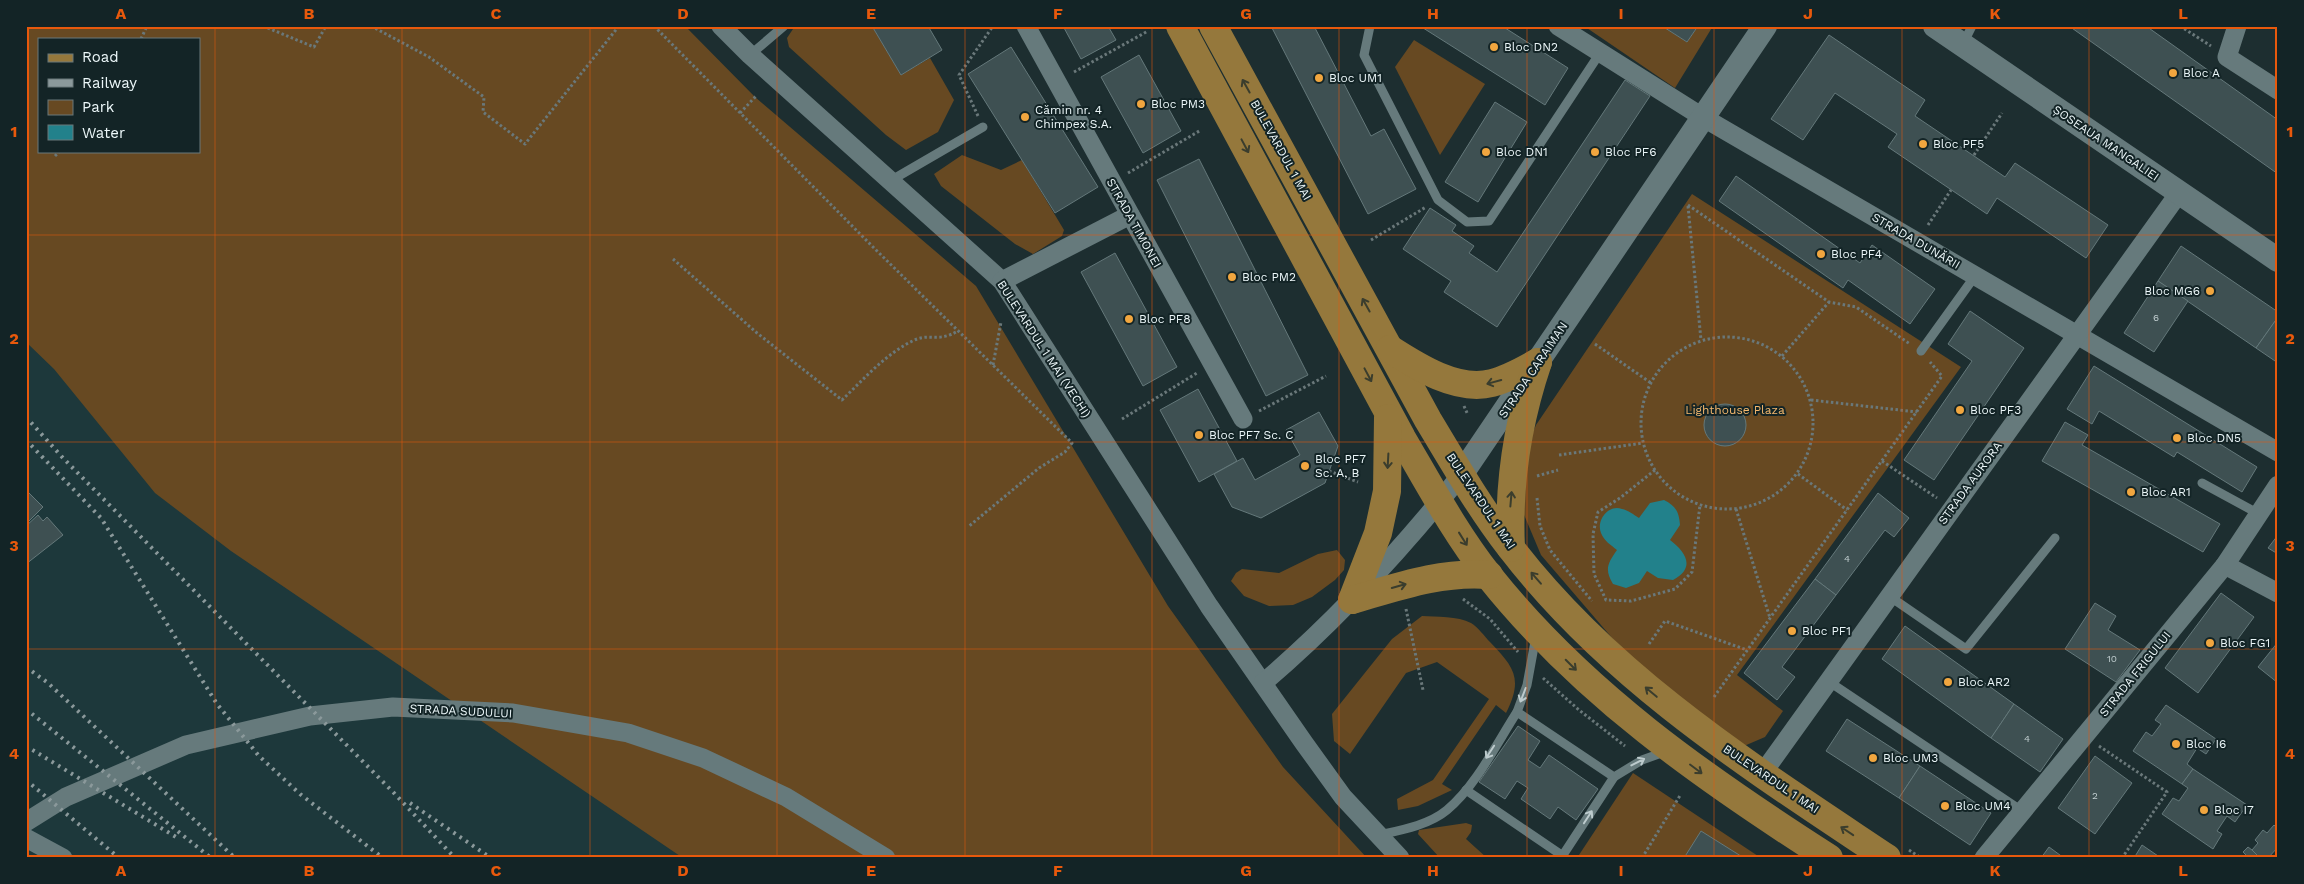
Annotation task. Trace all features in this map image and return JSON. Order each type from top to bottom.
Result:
[{"type":"main road","points":[[1180,26],[1388,412],[1439,502],[1488,576],[1537,631],[1600,694],[1702,774],[1828,858]]},
{"type":"main road","name":"BULEVARDUL 1 MAI","points":[[1213,26],[1389,348],[1461,475],[1511,548],[1560,605],[1624,669],[1690,722],[1762,774],[1894,851]]},
{"type":"main road","points":[[1389,348],[1412,363],[1438,376],[1470,384],[1491,384],[1538,362]]},
{"type":"main road","points":[[1511,548],[1510,516],[1513,482],[1529,390],[1538,362]]},
{"type":"main road","points":[[1352,600],[1378,533],[1387,491],[1388,412]]},
{"type":"main road","points":[[1352,600],[1439,576],[1470,574],[1488,576]]},
{"type":"street","name":"BULEVARDUL 1 MAI (VECHI)","points":[[721,26],[750,55],[1002,281],[1209,606],[1343,797],[1400,858]]},
{"type":"street","name":"STRADA TIMONEI","points":[[1026,26],[1242,419]]},
{"type":"street","name":"STRADA DUNĂRII","points":[[1558,26],[1704,118],[2278,452]]},
{"type":"street","name":"STRADA CARAIMAN","points":[[1263,683],[1297,654],[1352,600],[1417,529],[1461,475],[1765,26]]},
{"type":"street","name":"ȘOSEAUA MANGALIEI","points":[[1934,26],[1967,35],[2179,193],[2278,260]]},
{"type":"street","points":[[2238,26],[2227,57],[2278,90]]},
{"type":"street","name":"STRADA AURORA","points":[[1762,774],[2179,193]]},
{"type":"street","points":[[1002,281],[1130,216]]},
{"type":"street","name":"STRADA FRIGULUI","points":[[1984,858],[2225,565],[2278,485]]},
{"type":"street","points":[[2225,565],[2278,593]]},
{"type":"street","name":"STRADA SUDULUI","points":[[26,822],[66,797],[186,746],[310,716],[393,707],[513,713],[628,733],[703,758],[786,798],[886,858]]},
{"type":"street","points":[[26,838],[63,858]]},
{"type":"lane","points":[[750,55],[784,26]]},
{"type":"lane","points":[[1370,26],[1364,55],[1438,200],[1467,222],[1489,220],[1600,53]]},
{"type":"lane","points":[[890,182],[983,127]]},
{"type":"lane","points":[[1921,351],[1975,276]]},
{"type":"lane","points":[[2202,483],[2258,514]]},
{"type":"lane","points":[[1889,596],[1966,649],[2055,538]]},
{"type":"lane","points":[[1379,835],[1409,828],[1428,821],[1447,810],[1466,790],[1517,712],[1527,685],[1537,631]]},
{"type":"lane","points":[[1828,681],[2022,811]]},
{"type":"lane","points":[[1517,712],[1614,777]]},
{"type":"lane","points":[[1466,790],[1562,857],[1614,777],[1642,760],[1670,749]]},
{"type":"path","points":[[141,38],[147,26]]},
{"type":"path","points":[[263,26],[314,47],[326,26]]},
{"type":"path","points":[[371,26],[430,57],[484,97],[483,112],[525,144],[619,26]]},
{"type":"path","points":[[654,26],[1072,443],[1065,452],[1039,468],[968,527]]},
{"type":"path","points":[[983,127],[958,75],[993,26]]},
{"type":"path","points":[[2180,26],[2227,57]]},
{"type":"path","points":[[1056,82],[1148,31]]},
{"type":"path","points":[[740,113],[758,94]]},
{"type":"path","points":[[1974,155],[2002,113]]},
{"type":"path","points":[[1112,183],[1201,130]]},
{"type":"path","points":[[55,156],[59,152]]},
{"type":"path","points":[[1917,242],[1951,190]]},
{"type":"path","points":[[1371,240],[1438,200]]},
{"type":"path","points":[[1701,340],[1688,206],[1829,302],[1856,307],[1921,351],[1942,376],[1714,697]]},
{"type":"path","points":[[673,259],[757,333],[842,400],[894,353],[919,338],[947,338],[958,331]]},
{"type":"path","points":[[1782,356],[1829,302]]},
{"type":"path","points":[[994,366],[1000,322]]},
{"type":"path","points":[[1730,336],[1758,342],[1782,356],[1800,376],[1811,400],[1814,426],[1809,451],[1798,474],[1781,491],[1760,503],[1736,509],[1718,509],[1700,505],[1675,492],[1655,470],[1643,443],[1641,423],[1644,402],[1651,383],[1664,365],[1675,355],[1701,340],[1730,336]]},
{"type":"path","points":[[1595,344],[1651,383]]},
{"type":"path","points":[[1122,418],[1212,364]]},
{"type":"path","points":[[1242,419],[1326,376]]},
{"type":"path","points":[[1811,400],[1917,412]]},
{"type":"path","points":[[1559,455],[1643,443]]},
{"type":"path","points":[[1882,461],[1952,508]]},
{"type":"path","points":[[1655,470],[1620,498],[1598,512],[1592,534],[1594,574],[1606,600],[1631,601],[1675,589],[1692,572],[1700,505]]},
{"type":"path","points":[[1329,472],[1358,482]]},
{"type":"path","points":[[1798,474],[1847,510]]},
{"type":"path","points":[[1538,475],[1538,482]]},
{"type":"path","points":[[1537,490],[1540,526],[1550,550],[1594,603]]},
{"type":"path","points":[[1736,509],[1770,618]]},
{"type":"path","points":[[1406,609],[1423,690]]},
{"type":"path","points":[[1649,644],[1665,621],[1747,650]]},
{"type":"path","points":[[2084,736],[2167,792],[2122,858]]},
{"type":"path","points":[[1642,858],[1681,794]]},
{"type":"path","points":[[1894,851],[1920,858]]},
{"type":"shaded area","points":[[26,322],[1252,858],[26,858]]},
{"type":"green space","points":[[26,26],[685,26],[755,97],[976,286],[1168,606],[1283,767],[1367,858],[683,858],[231,551],[155,493],[54,369],[26,342]]},
{"type":"green space","points":[[795,26],[872,26],[901,75],[930,58],[954,100],[938,132],[906,150],[886,135],[789,47],[787,38]]},
{"type":"green space","points":[[1584,26],[1662,26],[1687,42],[1698,26],[1713,26],[1675,88]]},
{"type":"green space","points":[[1414,40],[1485,84],[1440,155],[1395,67]]},
{"type":"green space","points":[[962,155],[1001,170],[1022,160],[1064,230],[1062,236],[1033,254],[1015,244],[941,186],[934,174]]},
{"type":"green space","name":"Lighthouse Plaza","points":[[1692,194],[1961,367],[1737,675],[1783,711],[1765,737],[1744,746],[1702,716],[1625,653],[1541,555],[1519,503],[1522,459],[1536,425]]},
{"type":"green space","points":[[1337,550],[1345,560],[1344,570],[1335,580],[1312,597],[1293,605],[1269,606],[1244,596],[1231,581],[1236,573],[1242,569],[1279,573],[1318,554]]},
{"type":"green space","points":[[1422,616],[1453,618],[1466,621],[1479,629],[1511,667],[1515,682],[1514,691],[1506,713],[1496,705],[1442,784],[1452,790],[1418,806],[1398,810],[1397,799],[1433,780],[1489,699],[1437,662],[1406,673],[1350,754],[1334,741],[1332,714],[1392,639]]},
{"type":"green space","points":[[1633,773],[1761,858],[1577,858]]},
{"type":"green space","points":[[1466,823],[1472,825],[1471,832],[1466,839],[1487,858],[1440,858],[1418,834],[1419,830]]},
{"type":"water","points":[[1664,500],[1674,507],[1679,516],[1680,525],[1670,540],[1684,555],[1686,565],[1684,570],[1673,580],[1658,578],[1647,571],[1639,583],[1626,588],[1613,584],[1610,579],[1608,566],[1617,550],[1602,536],[1600,523],[1604,515],[1608,511],[1617,508],[1626,510],[1639,518],[1650,503]]},
{"type":"building","points":[[872,26],[928,26],[942,50],[901,75]]},
{"type":"building","points":[[1063,26],[1108,26],[1116,40],[1081,59]]},
{"type":"building","name":"Bloc UM1","points":[[1271,26],[1314,26],[1371,136],[1384,129],[1416,189],[1368,214]]},
{"type":"building","name":"Bloc DN2","points":[[1420,26],[1502,26],[1568,68],[1545,105]]},
{"type":"building","points":[[1662,26],[1698,26],[1687,42]]},
{"type":"building","name":"Bloc A","points":[[2069,26],[2146,26],[2278,120],[2278,174]]},
{"type":"building","name":"Bloc PF5","points":[[1829,35],[1925,100],[1915,116],[2005,177],[2015,163],[2108,225],[2086,258],[1997,198],[1987,214],[1888,147],[1897,134],[1835,93],[1803,140],[1771,119]]},
{"type":"building","name":"Cămin nr. 4 Chimpex S.A.","points":[[1011,47],[1098,187],[1055,213],[968,74]]},
{"type":"building","name":"Bloc PM3","points":[[1139,55],[1181,131],[1143,153],[1101,77]]},
{"type":"building","name":"Bloc PF6","points":[[1625,80],[1650,96],[1497,327],[1444,292],[1451,281],[1403,249],[1430,208],[1456,225],[1452,231],[1474,246],[1469,253],[1497,272]]},
{"type":"building","name":"Bloc DN1","points":[[1495,102],[1527,122],[1478,202],[1445,182]]},
{"type":"building","name":"Bloc PM2","points":[[1199,159],[1308,375],[1266,396],[1157,180]]},
{"type":"building","name":"Bloc PF4","points":[[1736,176],[1860,263],[1872,245],[1935,289],[1910,324],[1848,280],[1843,288],[1719,201]]},
{"type":"building","name":"Bloc MG6","points":[[2181,246],[2278,312],[2278,317],[2256,348],[2158,281]]},
{"type":"building","name":"Bloc PF8","points":[[1115,253],[1177,367],[1143,386],[1081,272]]},
{"type":"building","points":[[2158,281],[2188,301],[2154,352],[2124,333]]},
{"type":"building","name":"Bloc PF3","points":[[1970,311],[2024,348],[1934,480],[1904,460],[1972,361],[1948,344]]},
{"type":"building","points":[[2278,317],[2278,363],[2256,348]]},
{"type":"building","name":"Bloc DN5","points":[[2094,366],[2257,467],[2242,492],[2177,452],[2174,457],[2099,411],[2092,424],[2067,409]]},
{"type":"building","name":"Bloc PF7 Sc. C","points":[[1198,389],[1237,461],[1199,482],[1160,410]]},
{"type":"building","points":[[1725,404],[1740,410],[1746,425],[1740,440],[1725,446],[1710,440],[1704,425],[1710,410]]},
{"type":"building","name":"Bloc PF7 Sc. A, B","points":[[1319,412],[1338,446],[1325,483],[1261,518],[1232,507],[1214,474],[1243,458],[1255,480],[1300,455],[1286,430]]},
{"type":"building","name":"Bloc AR1","points":[[2065,422],[2088,435],[2082,445],[2220,524],[2203,552],[2042,461]]},
{"type":"building","points":[[26,490],[43,507],[26,524]]},
{"type":"building","points":[[1878,493],[1909,518],[1894,537],[1885,530],[1836,595],[1815,579]]},
{"type":"building","points":[[38,515],[43,521],[47,517],[63,535],[26,564],[26,526]]},
{"type":"building","points":[[2278,535],[2278,554],[2268,548]]},
{"type":"building","name":"Bloc PF1","points":[[1815,579],[1836,595],[1782,667],[1795,677],[1777,700],[1744,673]]},
{"type":"building","name":"Bloc FG1","points":[[2221,593],[2254,617],[2198,693],[2165,668]]},
{"type":"building","points":[[2095,603],[2116,616],[2108,630],[2140,650],[2116,682],[2065,649]]},
{"type":"building","name":"Bloc AR2","points":[[1905,626],[2014,704],[1991,738],[1882,659]]},
{"type":"building","points":[[2278,642],[2278,683],[2258,667]]},
{"type":"building","points":[[2014,704],[2063,739],[2040,772],[1991,738]]},
{"type":"building","name":"Bloc I6","points":[[2166,705],[2216,739],[2206,754],[2197,748],[2187,764],[2193,769],[2182,784],[2133,751],[2146,732],[2152,736],[2161,724],[2155,720]]},
{"type":"building","name":"Bloc UM3","points":[[1847,719],[1920,766],[1899,798],[1826,751]]},
{"type":"building","points":[[1518,726],[1540,741],[1528,760],[1540,768],[1549,755],[1598,789],[1576,820],[1558,807],[1550,819],[1521,799],[1528,788],[1517,781],[1505,799],[1479,782]]},
{"type":"building","points":[[2095,756],[2132,783],[2095,834],[2058,808]]},
{"type":"building","name":"Bloc UM4","points":[[1920,766],[1991,813],[1970,845],[1899,798]]},
{"type":"building","name":"Bloc I7","points":[[2193,769],[2247,805],[2235,822],[2227,816],[2217,831],[2222,834],[2213,849],[2162,814],[2173,798],[2179,801],[2188,788],[2182,784]]},
{"type":"building","points":[[2274,825],[2278,829],[2278,847],[2268,858],[2260,858],[2252,850],[2258,843],[2255,840],[2263,830],[2267,833]]},
{"type":"building","points":[[1701,831],[1744,858],[1684,858]]},
{"type":"building","points":[[2142,845],[2161,858],[2134,858]]},
{"type":"building","points":[[2049,847],[2064,858],[2041,858]]},
{"type":"building","points":[[2248,847],[2260,858],[2245,858],[2247,856],[2243,852]]},
{"type":"railway","points":[[26,417],[63,458],[393,792],[455,858]]},
{"type":"railway","points":[[26,440],[101,518],[217,704],[259,756],[300,794],[383,858]]},
{"type":"railway","points":[[26,667],[48,683],[235,858]]},
{"type":"railway","points":[[26,709],[211,858]]},
{"type":"railway","points":[[26,746],[176,837]]},
{"type":"railway","points":[[26,780],[119,858]]},
{"type":"railway","points":[[410,803],[491,858]]},
{"type":"place","name":"Bloc DN2","points":[[1494,47]]},
{"type":"place","name":"Bloc A","points":[[2173,73]]},
{"type":"place","name":"Bloc UM1","points":[[1319,78]]},
{"type":"place","name":"Bloc PM3","points":[[1141,104]]},
{"type":"place","name":"Cămin nr. 4 Chimpex S.A.","points":[[1025,117]]},
{"type":"place","name":"Bloc PF5","points":[[1923,144]]},
{"type":"place","name":"Bloc DN1","points":[[1486,152]]},
{"type":"place","name":"Bloc PF6","points":[[1595,152]]},
{"type":"place","name":"Bloc PF4","points":[[1821,254]]},
{"type":"place","name":"Bloc PM2","points":[[1232,277]]},
{"type":"place","name":"Bloc MG6","points":[[2210,291]]},
{"type":"place","name":"Bloc PF8","points":[[1129,319]]},
{"type":"place","name":"Bloc PF3","points":[[1960,410]]},
{"type":"place","name":"Bloc PF7 Sc. C","points":[[1199,435]]},
{"type":"place","name":"Bloc DN5","points":[[2177,438]]},
{"type":"place","name":"Bloc PF7 Sc. A, B","points":[[1305,466]]},
{"type":"place","name":"Bloc AR1","points":[[2131,492]]},
{"type":"place","name":"Bloc PF1","points":[[1792,631]]},
{"type":"place","name":"Bloc FG1","points":[[2210,643]]},
{"type":"place","name":"Bloc AR2","points":[[1948,682]]},
{"type":"place","name":"Bloc I6","points":[[2176,744]]},
{"type":"place","name":"Bloc UM3","points":[[1873,758]]},
{"type":"place","name":"Bloc UM4","points":[[1945,806]]},
{"type":"place","name":"Bloc I7","points":[[2204,810]]}]
